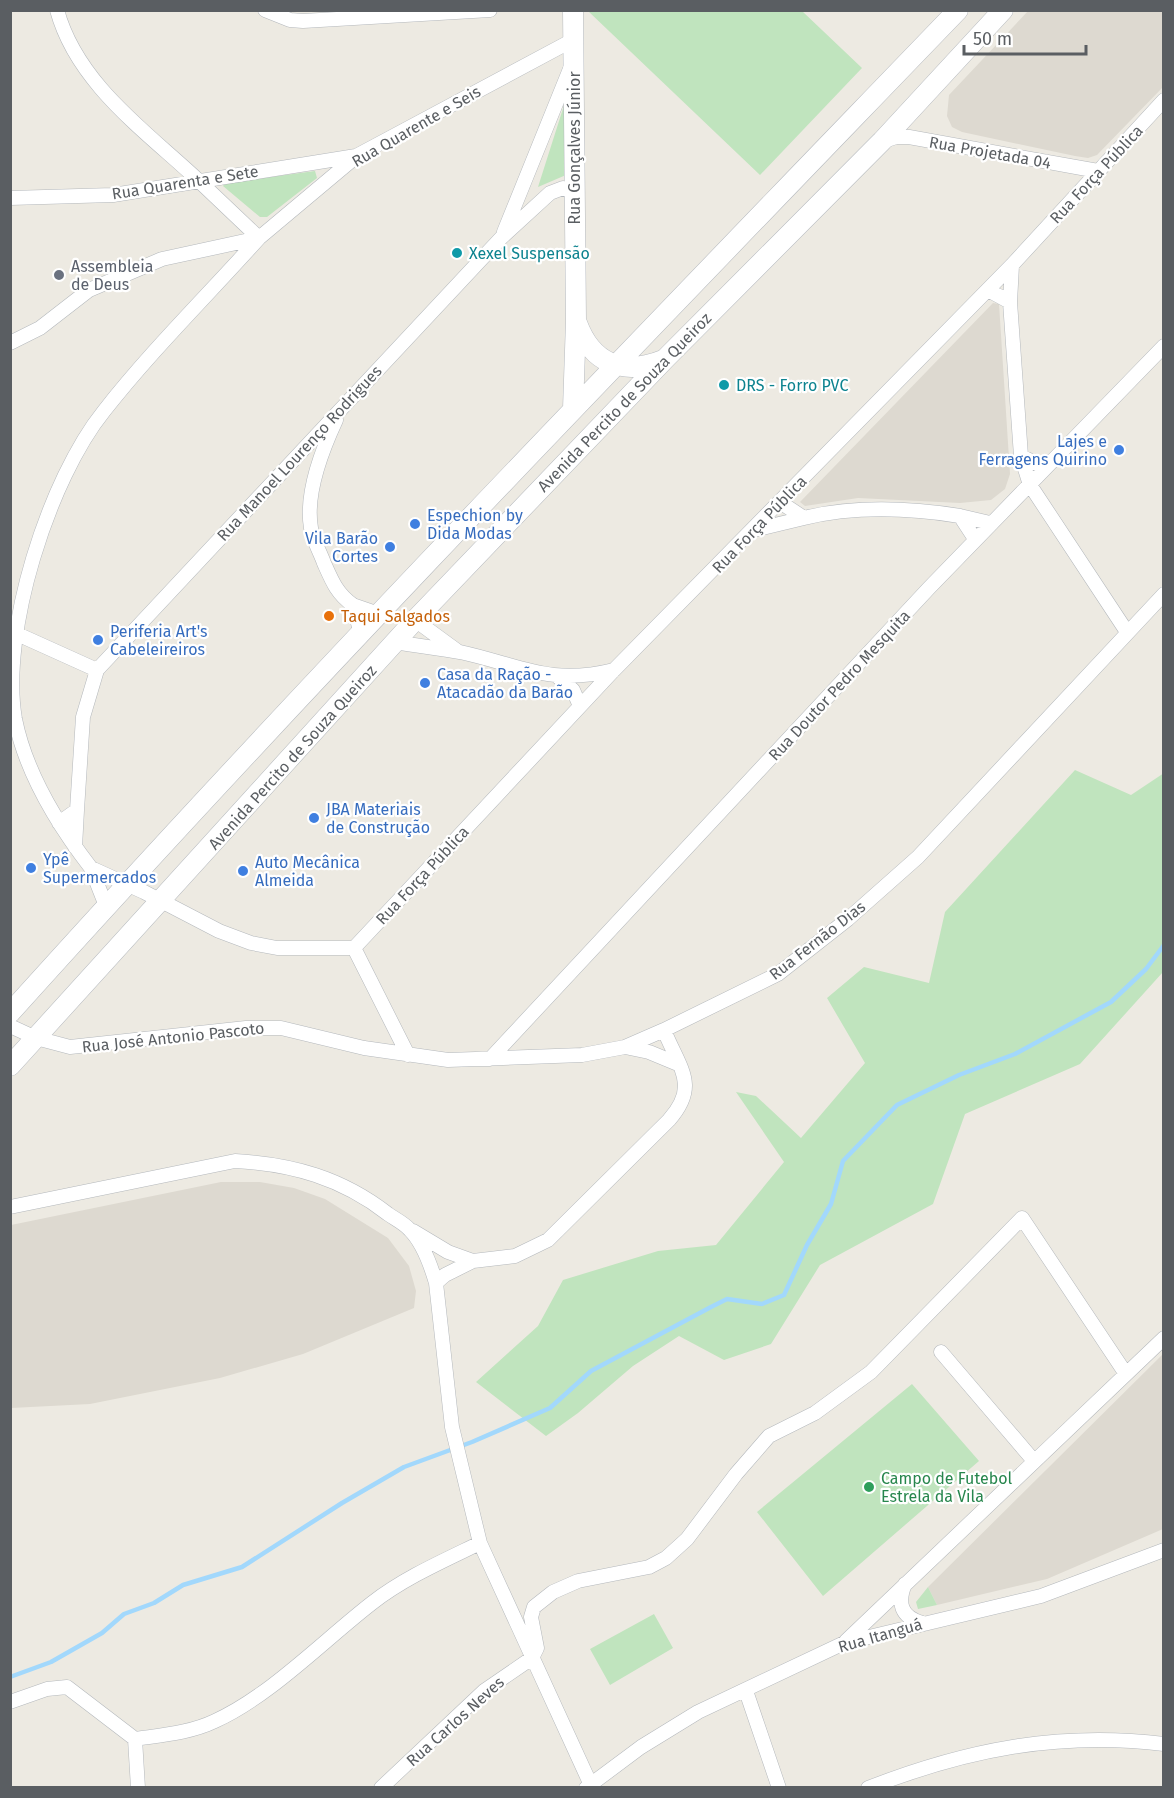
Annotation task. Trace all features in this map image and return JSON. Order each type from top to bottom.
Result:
[{"type":"main road","name":"Rua Gonçalves Júnior","points":[[573,10],[576,321],[573,409]]},
{"type":"main road","name":"Avenida Percito de Souza Queiroz","points":[[10,1013],[126,884],[379,614],[573,409],[958,10]]},
{"type":"main road","name":"Avenida Percito de Souza Queiroz","points":[[10,1066],[415,620],[665,359],[882,141],[1003,10]]},
{"type":"main road","name":"Rua Gonçalves Júnior","points":[[576,321],[583,340],[591,351],[616,365]]},
{"type":"main road","points":[[616,365],[631,369],[665,359]]},
{"type":"main road","points":[[415,620],[414,602],[421,583],[479,520],[489,498]]},
{"type":"street","points":[[57,10],[61,27],[81,64],[104,92],[259,238],[103,412],[70,466],[29,568],[15,633],[12,683],[15,719],[33,774],[59,823],[91,868],[106,906]]},
{"type":"street","points":[[265,10],[290,20],[303,21],[404,13],[490,10]]},
{"type":"street","name":"Rua Quarente e Seis","points":[[10,343],[40,328],[89,290],[162,259],[259,238],[358,155],[574,50]]},
{"type":"street","name":"Rua Manoel Lourenço Rodrigues","points":[[502,237],[574,50]]},
{"type":"street","name":"Rua Força Pública","points":[[354,948],[614,670],[1012,265],[1164,100]]},
{"type":"street","name":"Rua Projetada 04","points":[[882,141],[896,136],[909,137],[1098,171]]},
{"type":"street","name":"Rua Quarenta e Sete","points":[[10,198],[112,195],[358,155]]},
{"type":"street","name":"Rua Manoel Lourenço Rodrigues","points":[[75,847],[83,717],[97,669],[502,237],[550,193],[563,188],[574,193]]},
{"type":"street","points":[[1012,265],[1010,302],[1021,456],[1030,485],[1127,632]]},
{"type":"street","points":[[988,290],[1010,302]]},
{"type":"street","name":"Rua Doutor Pedro Mesquita","points":[[490,1059],[990,523],[1030,485],[1164,346]]},
{"type":"street","points":[[341,408],[327,440],[319,467],[311,501],[311,529],[335,589],[353,605],[379,614]]},
{"type":"street","points":[[297,456],[309,455],[319,467]]},
{"type":"street","points":[[1021,456],[1039,465],[1054,460]]},
{"type":"street","points":[[780,502],[804,518]]},
{"type":"street","points":[[754,530],[804,518],[863,510],[938,513],[990,523]]},
{"type":"street","points":[[960,516],[975,539]]},
{"type":"street","name":"Rua Fernão Dias","points":[[625,1047],[778,974],[848,919],[918,856],[1164,594]]},
{"type":"street","points":[[353,605],[361,634]]},
{"type":"street","points":[[415,620],[460,652]]},
{"type":"street","points":[[15,633],[97,669]]},
{"type":"street","points":[[395,642],[460,652],[558,677],[586,677],[614,670]]},
{"type":"street","points":[[558,677],[573,690],[580,706]]},
{"type":"street","points":[[59,823],[77,810]]},
{"type":"street","points":[[91,868],[219,931],[251,943],[277,948],[354,948],[408,1055]]},
{"type":"street","name":"Rua José Antonio Pascoto","points":[[10,1026],[36,1038],[70,1047],[87,1047],[246,1028],[281,1028],[408,1055],[447,1060],[582,1055],[625,1047]]},
{"type":"street","points":[[519,1028],[519,1046],[529,1057]]},
{"type":"street","points":[[436,1283],[445,1275],[473,1261],[515,1256],[548,1240],[677,1111],[686,1091],[685,1080],[664,1030]]},
{"type":"street","points":[[625,1047],[649,1052],[678,1064]]},
{"type":"street","points":[[10,1207],[235,1161],[286,1166],[339,1183],[448,1252],[473,1261]]},
{"type":"street","points":[[532,1658],[537,1648],[531,1617],[534,1607],[553,1592],[578,1581],[649,1567],[666,1558],[687,1539],[736,1474],[769,1436],[815,1413],[871,1372],[1022,1218],[1126,1374]]},
{"type":"street","points":[[411,1230],[430,1263],[436,1283],[453,1434],[480,1544],[588,1785]]},
{"type":"street","points":[[844,1642],[1164,1338]]},
{"type":"street","points":[[941,1352],[1034,1461]]},
{"type":"street","points":[[10,1702],[47,1689],[67,1687],[135,1739],[174,1734],[213,1722],[246,1706],[374,1601],[428,1569],[480,1544]]},
{"type":"street","name":"Rua Itanguá","points":[[588,1785],[641,1747],[698,1712],[746,1691],[844,1642],[1041,1596],[1164,1550]]},
{"type":"street","points":[[905,1583],[900,1595],[900,1605],[908,1618],[922,1623]]},
{"type":"street","name":"Rua Carlos Neves","points":[[381,1788],[484,1691],[532,1658]]},
{"type":"street","points":[[746,1691],[779,1788]]},
{"type":"street","points":[[868,1788],[950,1758],[1024,1744],[1085,1738],[1164,1744]]},
{"type":"street","points":[[135,1739],[138,1788]]},
{"type":"shaded area","points":[[1028,11],[1163,11],[1163,87],[1097,155],[1088,158],[1075,156],[962,132],[952,127],[947,116],[949,95]]},
{"type":"shaded area","points":[[993,303],[999,304],[1010,474],[1005,489],[991,500],[960,503],[858,498],[805,506],[800,502]]},
{"type":"shaded area","points":[[221,1182],[260,1182],[294,1188],[325,1199],[388,1238],[409,1266],[416,1291],[414,1308],[303,1354],[220,1378],[90,1404],[11,1408],[11,1225]]},
{"type":"shaded area","points":[[1163,1354],[1163,1529],[1047,1579],[937,1605],[928,1587]]},
{"type":"green space","points":[[588,11],[802,11],[862,68],[760,175]]},
{"type":"green space","points":[[567,96],[566,175],[538,187]]},
{"type":"green space","points":[[315,171],[317,178],[267,217],[260,217],[223,186],[225,183]]},
{"type":"green space","points":[[1075,770],[1131,795],[1164,773],[1163,972],[1080,1064],[965,1114],[933,1204],[820,1265],[771,1344],[724,1360],[679,1336],[633,1366],[578,1413],[546,1436],[476,1382],[538,1326],[563,1280],[658,1251],[716,1245],[784,1162],[736,1092],[756,1096],[801,1138],[865,1063],[827,998],[864,967],[929,983],[945,912]]},
{"type":"green space","name":"Campo de Futebol Estrela da Vila","points":[[912,1384],[979,1461],[823,1596],[757,1512]]},
{"type":"green space","points":[[928,1587],[937,1605],[918,1609],[916,1602]]},
{"type":"green space","points":[[654,1614],[673,1648],[610,1685],[590,1649]]},
{"type":"waterway","points":[[10,1677],[51,1662],[102,1633],[124,1614],[154,1603],[183,1585],[242,1567],[342,1503],[404,1467],[472,1442],[550,1408],[591,1371],[727,1299],[762,1304],[784,1295],[807,1245],[831,1204],[843,1161],[897,1105],[959,1075],[1015,1054],[1111,1002],[1146,969],[1164,945]]},
{"type":"place","name":"Xexel Suspensão","points":[[457,253]]},
{"type":"place","name":"Assembleia de Deus","points":[[59,275]]},
{"type":"place","name":"DRS - Forro PVC","points":[[724,385]]},
{"type":"place","name":"Lajes e Ferragens Quirino","points":[[1119,450]]},
{"type":"place","name":"Espechion by Dida Modas","points":[[415,524]]},
{"type":"place","name":"Vila Barão Cortes","points":[[390,547]]},
{"type":"place","name":"Taqui Salgados","points":[[329,616]]},
{"type":"place","name":"Periferia Art's Cabeleireiros","points":[[98,640]]},
{"type":"place","name":"Casa da Ração - Atacadão da Barão","points":[[425,683]]},
{"type":"place","name":"JBA Materiais de Construção","points":[[314,818]]},
{"type":"place","name":"Ypê Supermercados","points":[[31,868]]},
{"type":"place","name":"Auto Mecânica Almeida","points":[[243,871]]},
{"type":"place","name":"Campo de Futebol Estrela da Vila","points":[[869,1487]]}]
